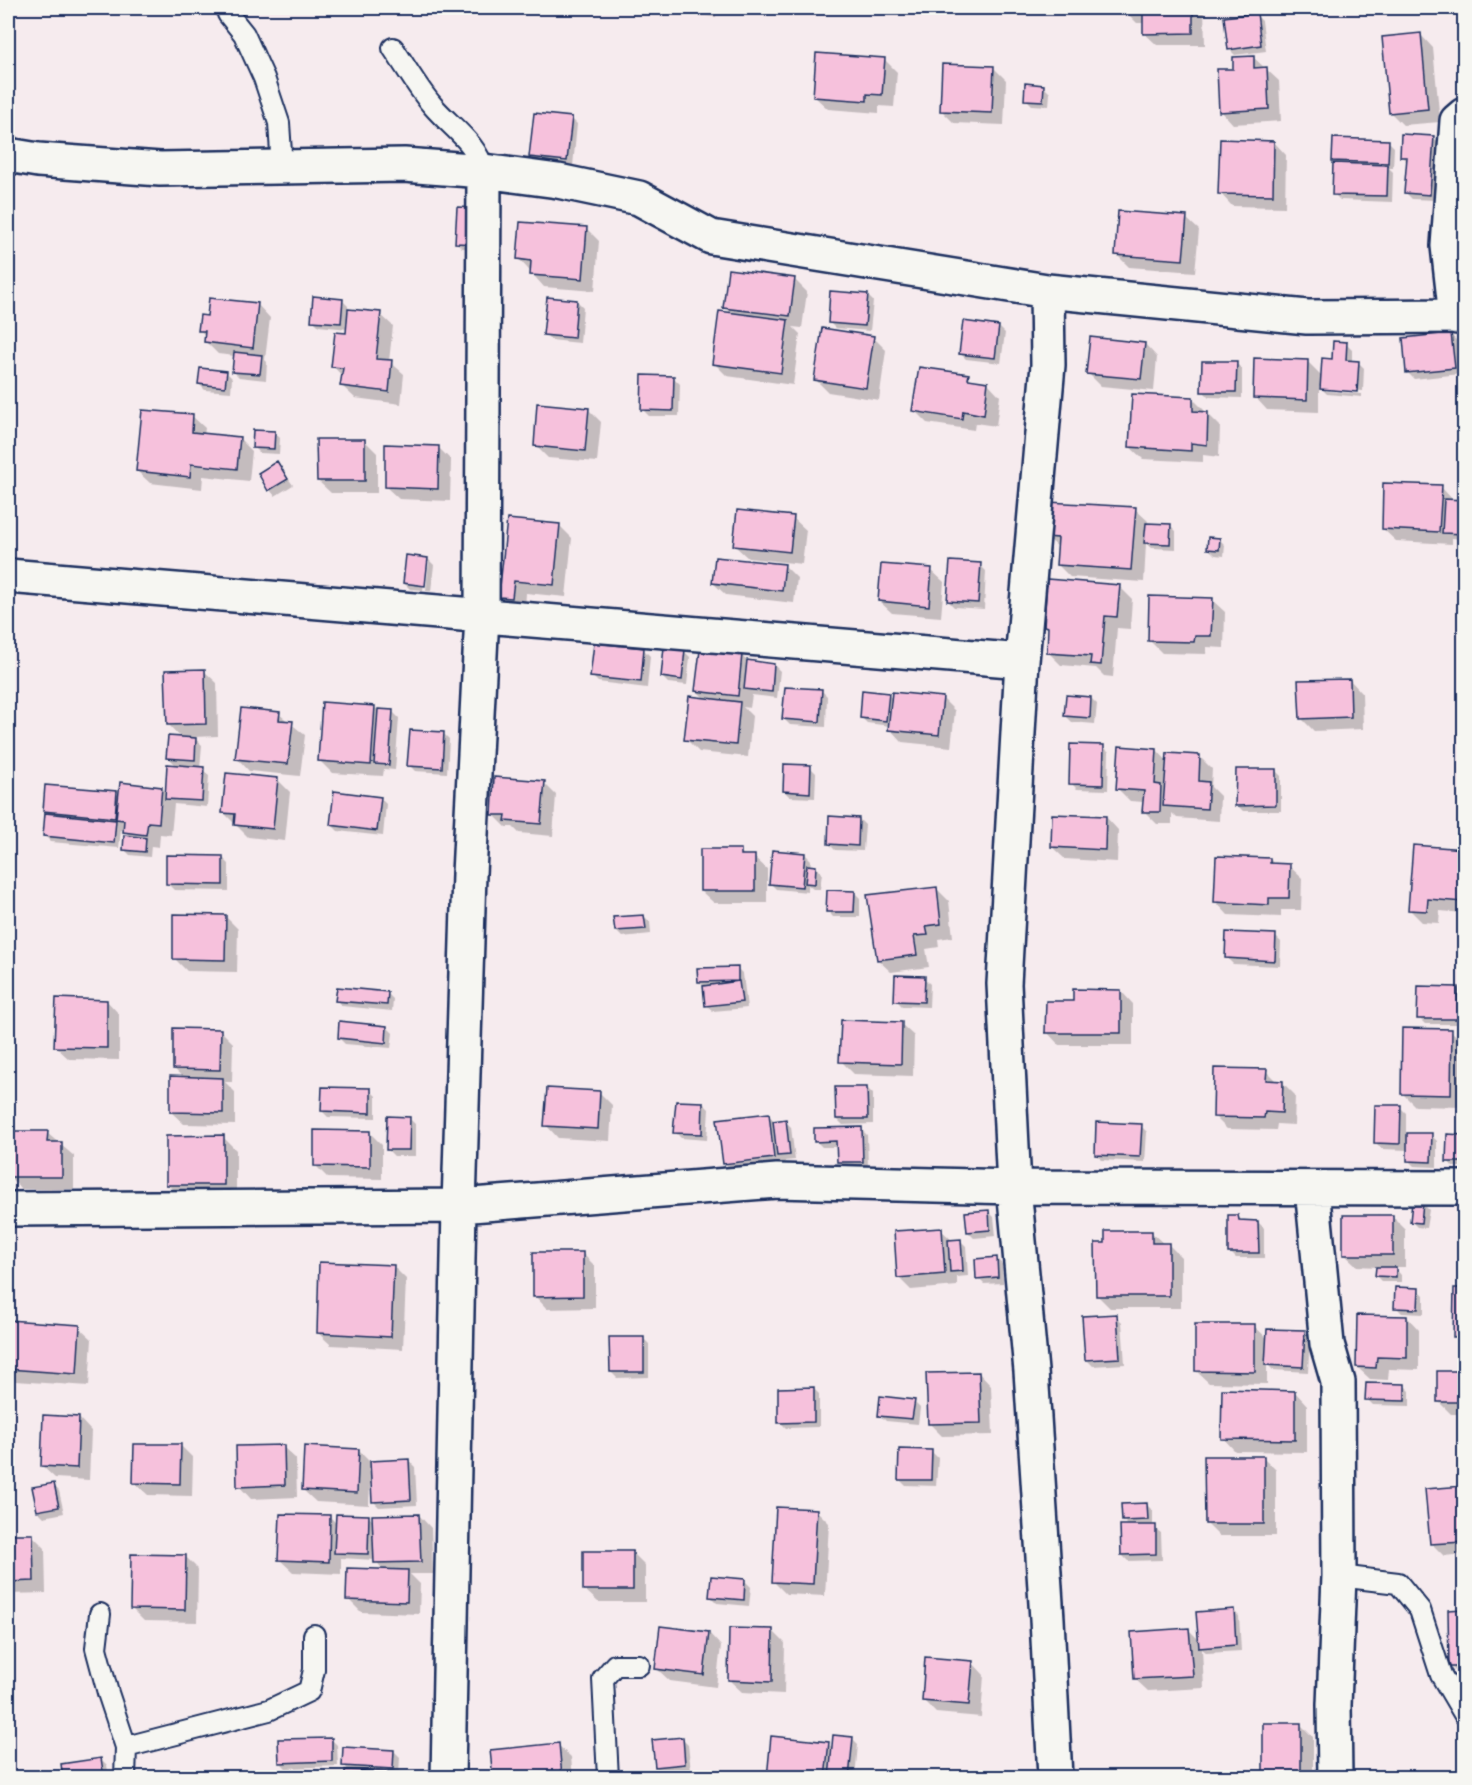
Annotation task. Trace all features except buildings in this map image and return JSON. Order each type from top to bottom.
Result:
[{"type":"street","points":[[8,155],[38,160],[160,169],[404,165],[484,171],[558,181],[639,198],[711,237],[1047,291],[1307,316],[1460,317],[1448,246],[1457,121],[1464,115]]},
{"type":"street","points":[[448,1778],[459,1206],[470,863],[482,615],[484,171]]},
{"type":"street","points":[[1047,291],[1048,365],[1022,661],[1004,984],[1014,1187],[1031,1383],[1055,1778]]},
{"type":"street","points":[[8,576],[1022,661]]},
{"type":"street","points":[[8,1209],[459,1206],[777,1181],[1014,1187],[1464,1188]]},
{"type":"street","points":[[1312,1188],[1327,1344],[1338,1382],[1340,1576],[1334,1705],[1335,1778]]},
{"type":"lane","points":[[228,14],[244,34],[264,78],[279,123],[282,168]]},
{"type":"lane","points":[[393,48],[433,106],[464,136],[480,157],[484,171]]},
{"type":"lane","points":[[1340,1576],[1398,1583],[1420,1610],[1441,1675],[1464,1714]]},
{"type":"lane","points":[[100,1614],[96,1648],[126,1747],[125,1778]]},
{"type":"lane","points":[[126,1747],[269,1710],[309,1691],[314,1670],[314,1635]]},
{"type":"lane","points":[[608,1778],[603,1679],[615,1665],[639,1665]]}]
